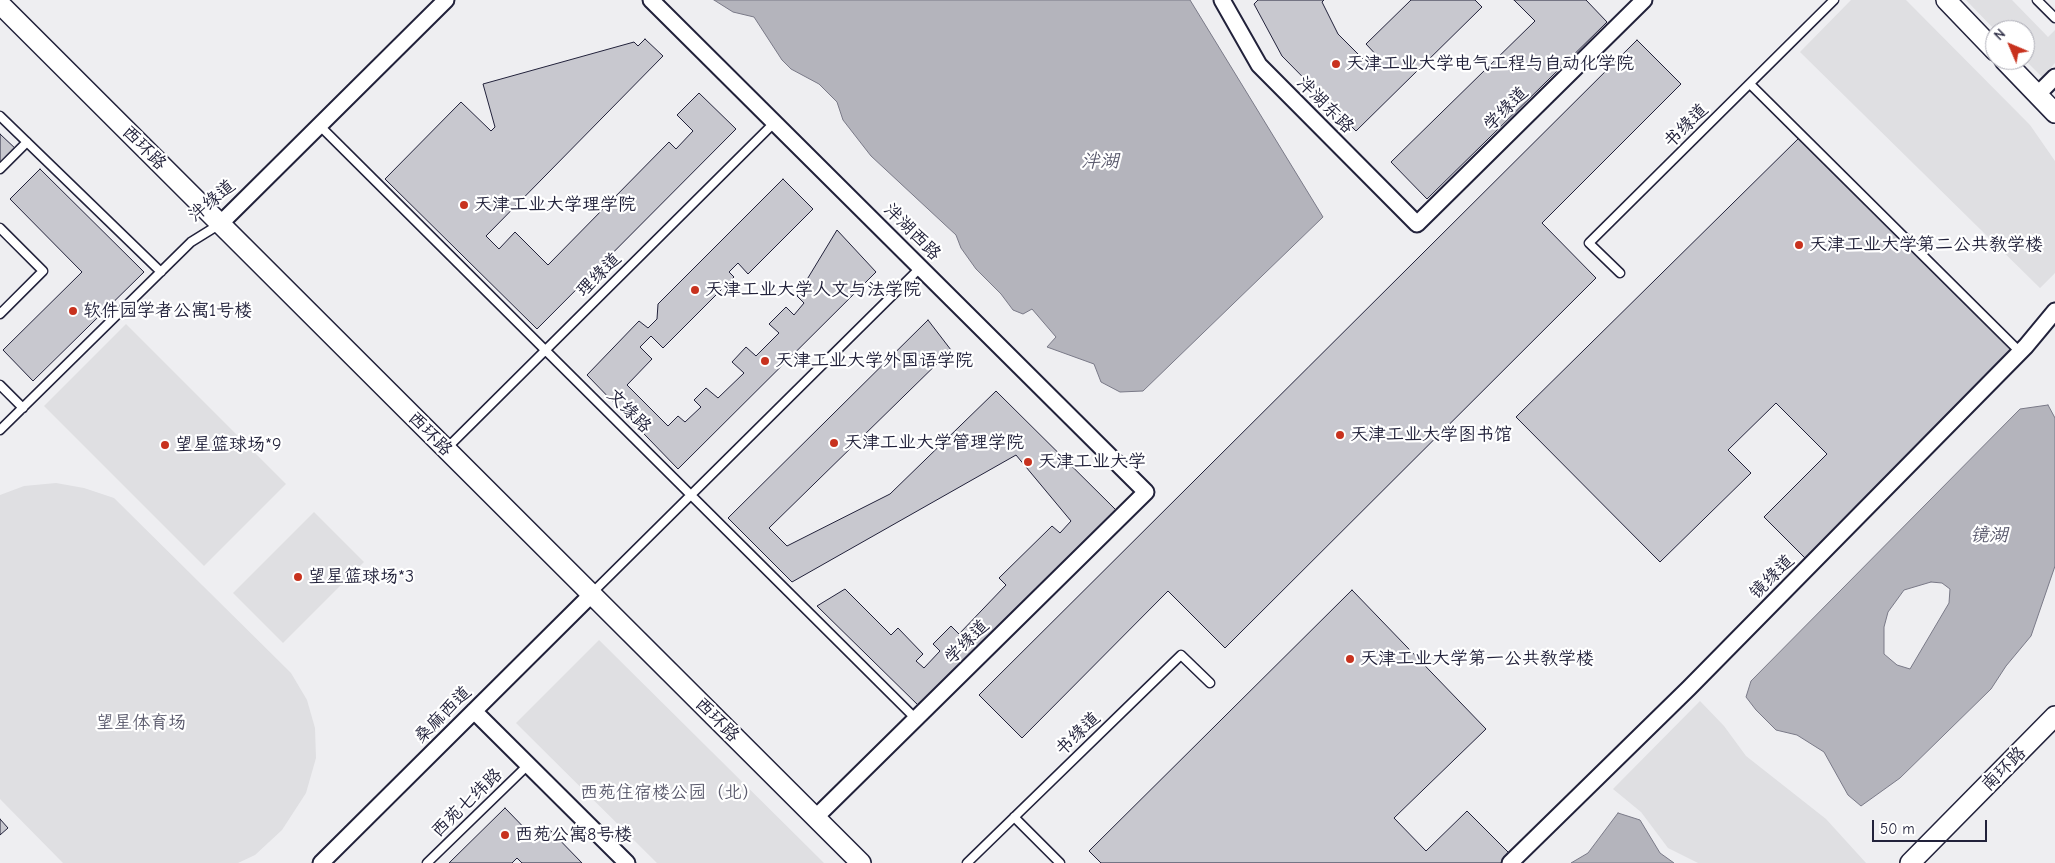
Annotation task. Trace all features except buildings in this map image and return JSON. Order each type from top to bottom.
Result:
[{"type":"street","name":"泮缘道","points":[[220,224],[446,0]]},
{"type":"street","name":"泮湖西路","points":[[651,0],[1146,492]]},
{"type":"street","name":"学缘道","points":[[1417,224],[1644,0]]},
{"type":"street","points":[[1946,0],[1985,41]]},
{"type":"street","name":"泮湖东路","points":[[1223,1],[1259,65],[1417,224]]},
{"type":"street","name":"西环路","points":[[0,4],[861,863]]},
{"type":"street","points":[[2013,70],[2055,113]]},
{"type":"street","points":[[2037,95],[2055,77]]},
{"type":"street","name":"镜缘道","points":[[1510,863],[1696,681],[2020,352],[2055,312]]},
{"type":"street","name":"学缘道","points":[[816,818],[1146,492]]},
{"type":"street","name":"桑麻西道","points":[[321,863],[591,595]]},
{"type":"street","points":[[474,711],[627,863]]},
{"type":"street","name":"南环路","points":[[1910,863],[2055,716]]},
{"type":"lane","name":"书缘道","points":[[1620,273],[1589,243],[1834,0]]},
{"type":"lane","points":[[2037,0],[2055,18]]},
{"type":"lane","points":[[1750,84],[2020,352]]},
{"type":"lane","points":[[0,116],[161,272]]},
{"type":"lane","name":"理缘道","points":[[446,450],[774,122]]},
{"type":"lane","name":"文缘路","points":[[320,125],[916,719]]},
{"type":"lane","points":[[0,169],[27,142]]},
{"type":"lane","name":"泮缘道","points":[[0,430],[191,242],[220,224]]},
{"type":"lane","points":[[0,228],[43,271],[0,314]]},
{"type":"lane","points":[[591,595],[920,267]]},
{"type":"lane","points":[[0,385],[23,408]]},
{"type":"lane","name":"书缘道","points":[[968,863],[1181,655],[1210,683]]},
{"type":"lane","name":"西苑七纬路","points":[[427,863],[528,765]]},
{"type":"lane","points":[[1014,817],[1060,863]]},
{"type":"shaded area","name":"天津工业大学","points":[[0,0],[2055,0],[2055,863],[0,863]]},
{"type":"green space","points":[[1851,0],[1906,0],[2030,125],[2055,161],[2055,273],[2040,288],[1800,52]]},
{"type":"green space","points":[[1966,0],[2012,0],[2031,20],[1985,20]]},
{"type":"green space","points":[[2035,24],[2048,37],[2055,30],[2055,63],[2042,77],[2035,70]]},
{"type":"green space","name":"望星篮球场*9","points":[[126,324],[286,484],[204,566],[44,406]]},
{"type":"green space","name":"望星体育场","points":[[56,483],[84,488],[114,498],[291,673],[307,700],[315,728],[316,758],[306,793],[282,830],[255,855],[238,863],[63,863],[0,799],[0,495],[24,486]]},
{"type":"green space","name":"望星篮球场*3","points":[[314,512],[364,562],[283,643],[233,593]]},
{"type":"green space","name":"西苑住宿楼公园（北）","points":[[599,640],[824,863],[657,863],[516,723]]},
{"type":"green space","points":[[1700,701],[1724,726],[1746,756],[1826,819],[1866,863],[1698,863],[1668,848],[1641,812],[1613,789]]},
{"type":"water","name":"泮湖","points":[[714,0],[1190,0],[1323,217],[1143,391],[1120,392],[1101,382],[1094,364],[1047,347],[1056,337],[1032,309],[1023,314],[1013,310],[1001,294],[976,269],[961,248],[956,235],[871,156],[843,120],[837,102],[819,84],[791,69],[782,60],[754,17],[733,12]]},
{"type":"water","name":"镜湖","points":[[2048,405],[2055,418],[2055,566],[2031,636],[2006,666],[1991,689],[1900,778],[1861,806],[1848,795],[1824,752],[1797,735],[1776,730],[1756,710],[1746,697],[1751,681],[2020,409]],"holes":[[[1931,582],[1942,583],[1950,589],[1949,603],[1910,669],[1897,665],[1884,654],[1884,627],[1888,612],[1904,590]]]},
{"type":"water","points":[[1618,813],[1640,820],[1660,853],[1674,863],[1571,863],[1588,853]]},
{"type":"place","name":"天津工业大学电气工程与自动化学院","points":[[1336,64]]},
{"type":"place","name":"天津工业大学理学院","points":[[464,205]]},
{"type":"place","name":"天津工业大学第二公共教学楼","points":[[1799,245]]},
{"type":"place","name":"天津工业大学人文与法学院","points":[[695,290]]},
{"type":"place","name":"软件园学者公寓1号楼","points":[[73,311]]},
{"type":"place","name":"天津工业大学外国语学院","points":[[765,361]]},
{"type":"place","name":"天津工业大学图书馆","points":[[1340,435]]},
{"type":"place","name":"天津工业大学管理学院","points":[[834,443]]},
{"type":"place","name":"望星篮球场*9","points":[[165,445]]},
{"type":"place","name":"天津工业大学","points":[[1028,462]]},
{"type":"place","name":"望星篮球场*3","points":[[298,577]]},
{"type":"place","name":"天津工业大学第一公共教学楼","points":[[1350,659]]},
{"type":"place","name":"西苑公寓8号楼","points":[[505,835]]}]
